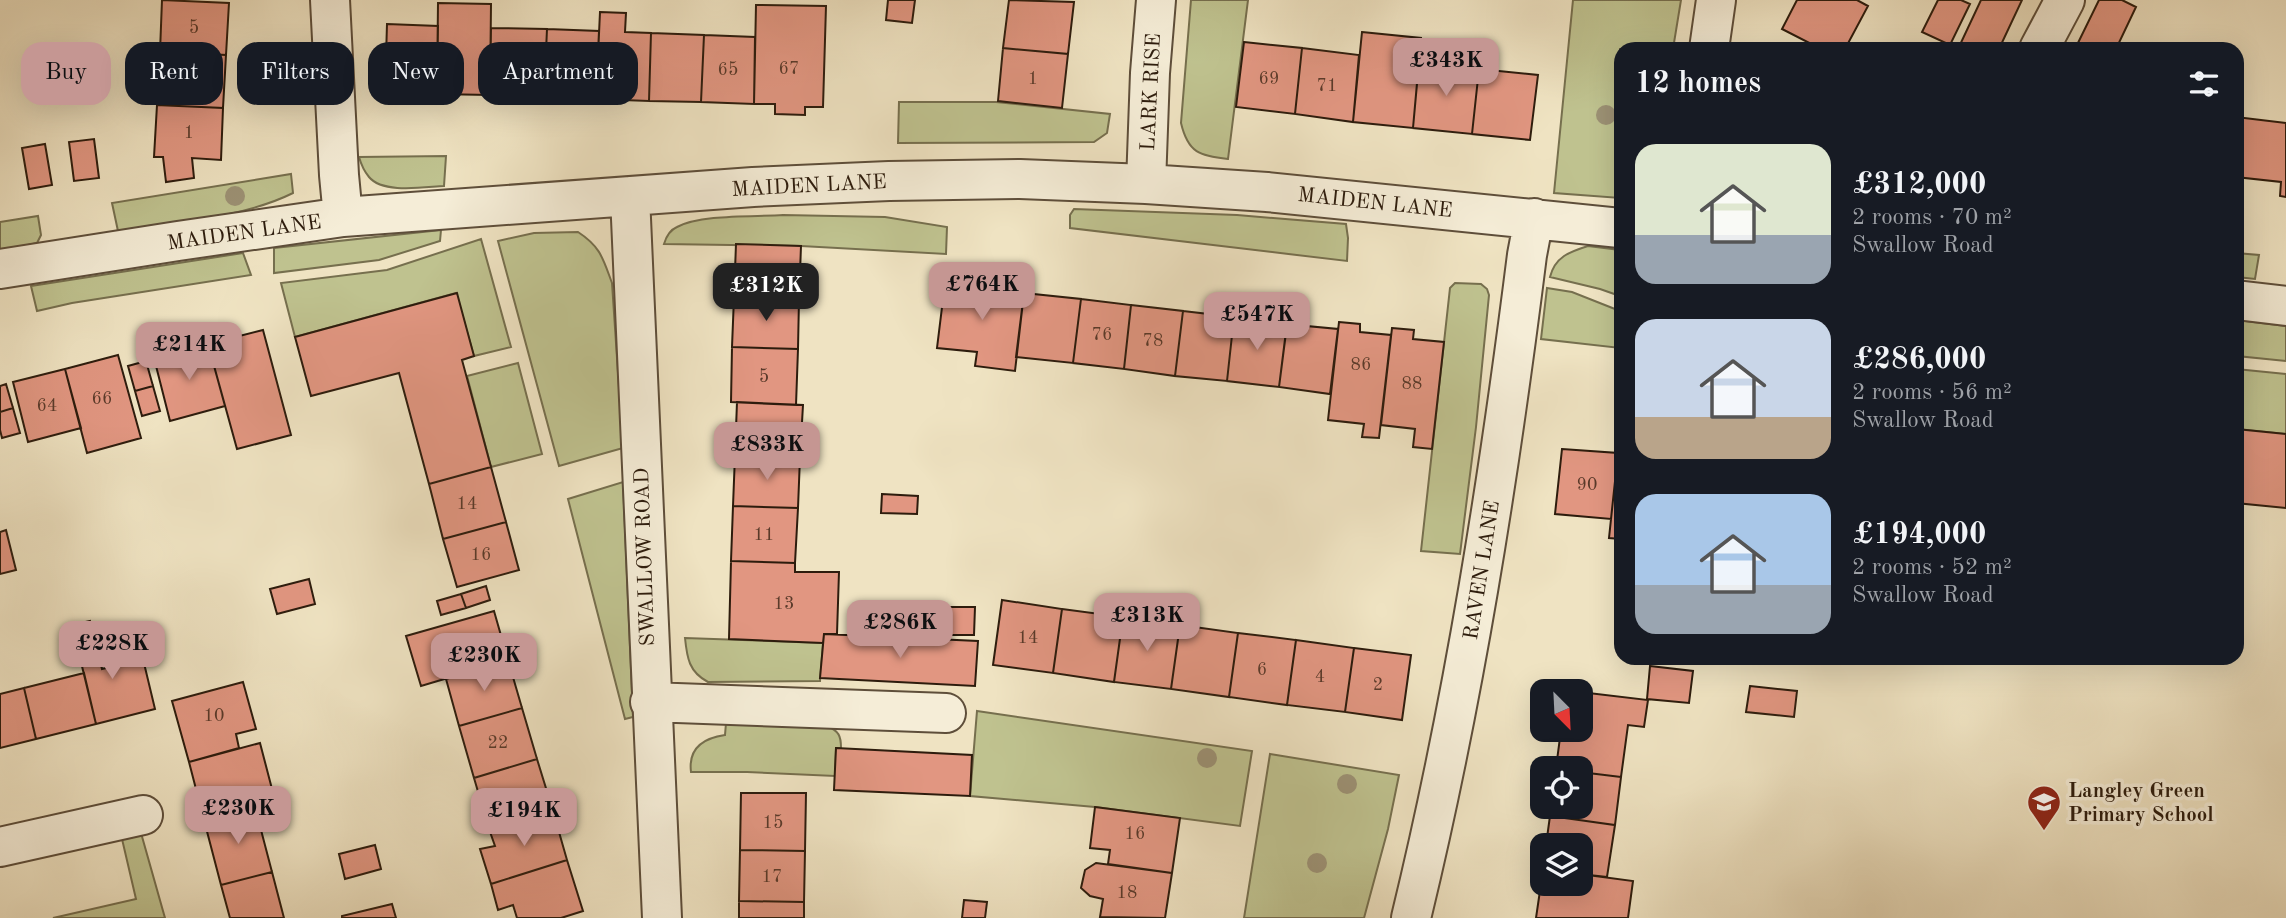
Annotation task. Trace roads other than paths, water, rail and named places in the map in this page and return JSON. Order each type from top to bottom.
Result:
[{"type":"street","points":[[330,0],[343,217]]},
{"type":"street","name":"LARK RISE","points":[[1146,184],[1156,0]]},
{"type":"street","points":[[1710,42],[1716,0]]},
{"type":"street","points":[[2043,42],[2065,0]]},
{"type":"street","name":"MAIDEN LANE","points":[[0,269],[343,217],[753,187],[889,181],[1020,179],[1146,184],[1267,192],[1614,228]]},
{"type":"street","name":"SWALLOW ROAD","points":[[629,196],[650,702],[662,918]]},
{"type":"street","name":"RAVEN LANE","points":[[1411,918],[1465,672],[1534,218]]},
{"type":"street","points":[[2244,301],[2286,306]]},
{"type":"street","points":[[650,702],[946,713]]},
{"type":"street","points":[[0,847],[142,815]]},
{"type":"place","name":"Langley Green Primary School","points":[[2044,832]]}]
